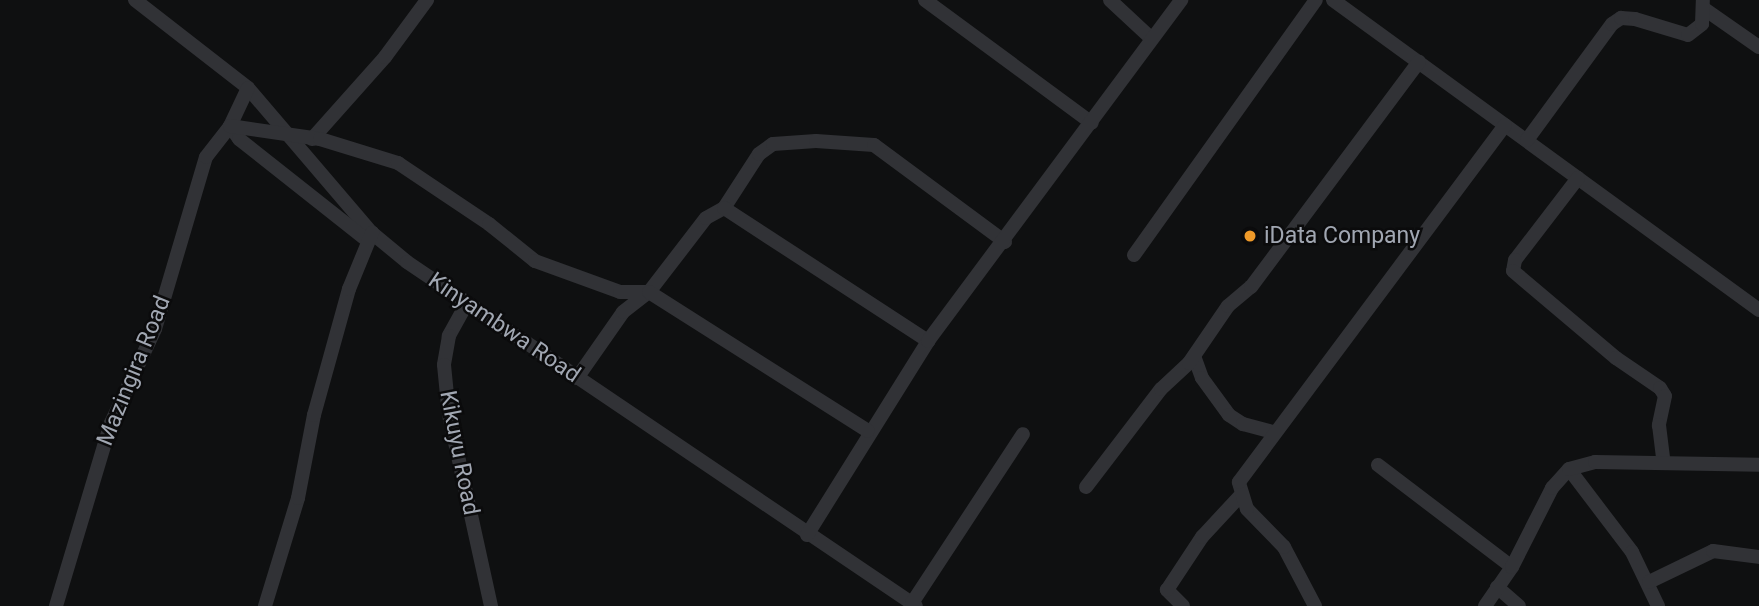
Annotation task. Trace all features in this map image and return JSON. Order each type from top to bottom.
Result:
[{"type":"street","name":"Kinyambwa Road","points":[[135,0],[248,88],[295,139],[370,237],[914,605]]},
{"type":"street","points":[[312,139],[385,57],[427,0]]},
{"type":"street","points":[[925,0],[1092,122]]},
{"type":"street","points":[[1110,0],[1152,39]]},
{"type":"street","points":[[807,535],[868,432],[928,341],[1005,242],[1018,215],[1092,122],[1181,0]]},
{"type":"street","points":[[1134,255],[1316,0]]},
{"type":"street","points":[[1333,0],[1759,310]]},
{"type":"street","points":[[1703,4],[1759,47]]},
{"type":"street","points":[[1527,140],[1612,24],[1621,18],[1635,19],[1688,35],[1702,24],[1703,4]]},
{"type":"street","points":[[1086,487],[1161,389],[1194,356],[1419,62]]},
{"type":"street","name":"Mazingira Road","points":[[56,606],[111,423],[155,329],[206,157],[215,139],[230,126],[248,88]]},
{"type":"street","points":[[1315,606],[1284,547],[1240,496],[1240,482],[1273,432],[1505,125]]},
{"type":"street","points":[[230,126],[295,139],[312,139],[408,168],[542,265],[620,292],[649,292],[868,432]]},
{"type":"street","points":[[230,126],[259,158],[370,237],[349,289],[314,415],[298,498],[265,606]]},
{"type":"street","points":[[577,378],[623,312],[649,292],[696,228],[724,208],[759,154],[773,144],[816,141],[874,145],[1005,242]]},
{"type":"street","points":[[1577,178],[1515,260],[1513,271],[1616,358],[1660,388],[1665,396],[1659,425],[1664,463]]},
{"type":"street","points":[[724,208],[928,341]]},
{"type":"street","name":"Kikuyu Road","points":[[467,303],[449,336],[444,365],[449,415],[491,606]]},
{"type":"street","points":[[1194,356],[1202,378],[1230,415],[1243,424],[1273,432]]},
{"type":"street","points":[[914,605],[1023,434]]},
{"type":"street","points":[[1485,606],[1512,567],[1552,488],[1569,469],[1595,462],[1759,466]]},
{"type":"street","points":[[1378,465],[1512,567]]},
{"type":"street","points":[[1569,469],[1649,582],[1658,606]]},
{"type":"street","points":[[1183,606],[1167,590],[1202,537],[1240,496]]},
{"type":"street","points":[[1649,582],[1713,551],[1759,557]]},
{"type":"street","points":[[1497,587],[1519,606]]},
{"type":"place","name":"iData Company","points":[[1250,236]]}]
